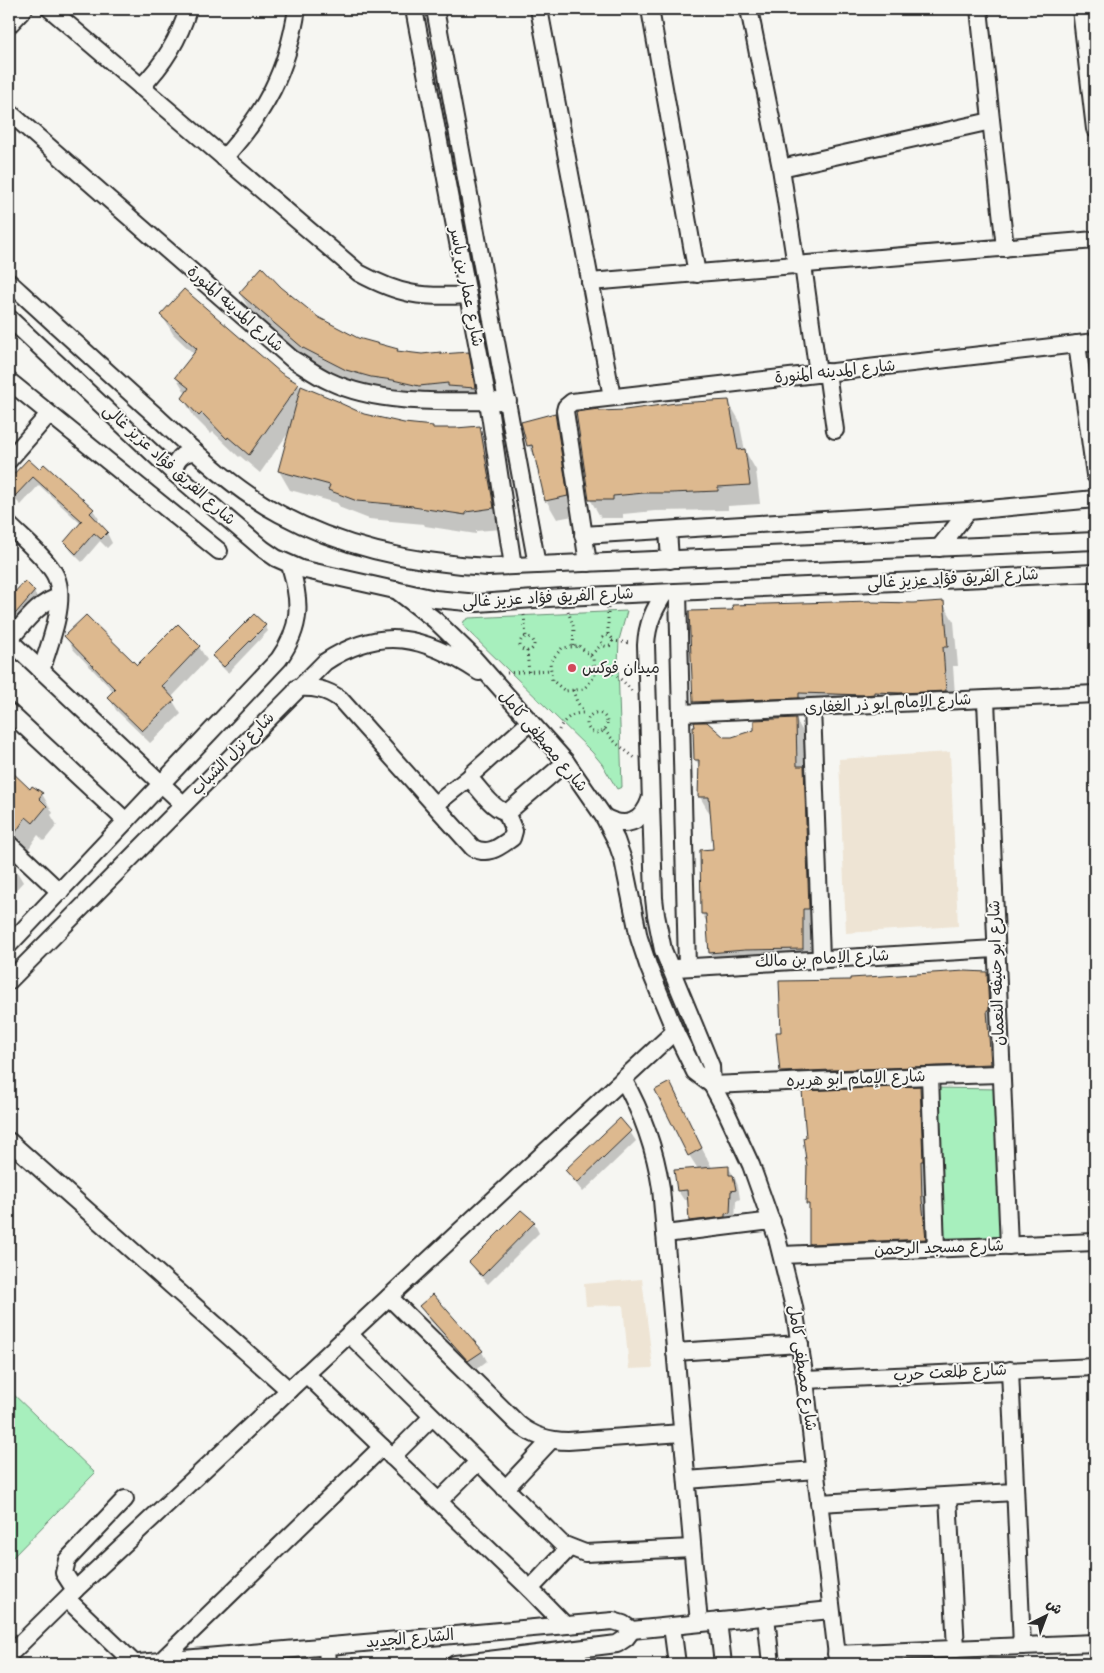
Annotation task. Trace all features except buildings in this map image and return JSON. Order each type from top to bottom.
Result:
[{"type":"street","points":[[9,25],[24,9]]},
{"type":"street","points":[[50,9],[359,273],[384,287],[411,294],[439,297],[468,295]]},
{"type":"street","points":[[141,87],[157,71],[172,50],[183,27],[188,9]]},
{"type":"street","points":[[224,158],[247,133],[267,102],[282,69],[293,34],[298,9]]},
{"type":"street","name":"شارع عمار بن ياسر","points":[[414,9],[488,401],[514,566]]},
{"type":"street","name":"شارع عمار بن ياسر","points":[[435,9],[537,565]]},
{"type":"street","points":[[538,9],[612,397]]},
{"type":"street","points":[[650,9],[698,274]]},
{"type":"street","points":[[749,9],[835,430]]},
{"type":"street","points":[[979,9],[1005,248]]},
{"type":"street","points":[[1081,9],[1095,129]]},
{"type":"street","name":"شارع المدينه المنورة","points":[[9,112],[292,359],[330,381],[370,394],[413,400],[508,401]]},
{"type":"street","points":[[781,168],[991,121]]},
{"type":"street","points":[[590,282],[1095,240]]},
{"type":"street","name":"شارع الفريق فؤاد عزيز غالى","points":[[9,282],[195,452],[236,486],[280,514],[304,525],[383,552],[436,563],[514,566],[1095,542]]},
{"type":"street","name":"شارع الفريق فؤاد عزيز غالى","points":[[9,318],[174,472],[263,549],[290,565],[301,569],[435,599],[478,603],[563,597],[1095,572]]},
{"type":"street","name":"شارع المدينه المنورة","points":[[583,535],[565,411],[568,404],[575,401],[1095,342]]},
{"type":"street","points":[[1077,344],[1095,475]]},
{"type":"street","points":[[9,381],[219,551]]},
{"type":"street","points":[[105,408],[120,407],[127,397],[128,391]]},
{"type":"street","points":[[9,460],[49,414]]},
{"type":"street","points":[[174,472],[174,467],[180,457],[190,452],[195,452]]},
{"type":"street","points":[[588,563],[583,535],[968,511],[1095,499]]},
{"type":"street","points":[[939,548],[968,511]]},
{"type":"street","points":[[9,525],[45,560],[55,574],[59,586],[57,616],[41,671]]},
{"type":"street","points":[[668,530],[670,560]]},
{"type":"street","name":"شارع نزل الشباب","points":[[10,941],[60,892],[279,659],[288,646],[296,624],[298,601],[290,565]]},
{"type":"street","name":"شارع مصطفى كامل","points":[[396,590],[422,609],[453,636],[566,762],[604,817],[616,840],[623,860],[635,923],[649,968],[675,1031],[695,1072],[712,1085],[743,1147],[772,1220],[794,1307],[805,1380],[837,1659]]},
{"type":"street","points":[[671,592],[680,713],[687,967]]},
{"type":"street","name":"شارع مصطفى كامل","points":[[671,592],[653,612],[647,634],[650,800],[656,915],[663,950],[669,968],[709,1060],[712,1072],[712,1085]]},
{"type":"street","points":[[59,597],[50,599],[42,605],[9,640],[183,804]]},
{"type":"street","name":"شارع نزل الشباب","points":[[9,981],[298,688],[325,662],[337,654],[365,643],[409,639],[440,650],[492,679]]},
{"type":"street","points":[[298,688],[306,687],[323,690],[340,699],[473,848],[486,852],[497,849],[514,836],[514,830],[506,812],[498,809],[472,780],[471,776]]},
{"type":"street","name":"شارع الإمام ابو ذر الغفارى","points":[[680,713],[1095,694]]},
{"type":"street","name":"شارع ابو حنيفه النعمان","points":[[986,700],[1009,1246]]},
{"type":"street","points":[[812,708],[821,959]]},
{"type":"street","points":[[9,712],[126,821]]},
{"type":"street","points":[[434,805],[471,776],[530,722]]},
{"type":"street","points":[[506,812],[566,762]]},
{"type":"street","points":[[604,817],[622,824],[632,822],[641,817],[647,810],[650,800]]},
{"type":"street","points":[[9,844],[60,892]]},
{"type":"street","name":"شارع الإمام بن مالك","points":[[649,968],[995,949]]},
{"type":"street","points":[[9,1655],[71,1594],[675,1031]]},
{"type":"street","name":"شارع الإمام ابو هريره","points":[[712,1085],[1001,1074]]},
{"type":"street","points":[[930,1076],[936,1248]]},
{"type":"street","points":[[623,1079],[641,1114],[654,1150],[661,1188],[699,1623]]},
{"type":"street","points":[[9,1141],[289,1390]]},
{"type":"street","points":[[665,1234],[772,1220]]},
{"type":"street","name":"شارع مسجد الرحمن","points":[[782,1255],[1095,1242]]},
{"type":"street","points":[[390,1297],[518,1424],[533,1434],[551,1440],[568,1441],[682,1432]]},
{"type":"street","points":[[349,1334],[555,1539],[570,1548],[585,1553],[692,1548]]},
{"type":"street","points":[[675,1352],[800,1344]]},
{"type":"street","name":"شارع طلعت حرب","points":[[805,1380],[1095,1366]]},
{"type":"street","points":[[1010,1370],[1022,1646]]},
{"type":"street","points":[[306,1374],[565,1625]]},
{"type":"street","points":[[160,1662],[387,1452],[432,1417]]},
{"type":"street","points":[[505,1489],[551,1440]]},
{"type":"street","points":[[438,1502],[478,1462]]},
{"type":"street","points":[[686,1480],[815,1470]]},
{"type":"street","points":[[819,1503],[1015,1492]]},
{"type":"street","points":[[948,1496],[956,1649]]},
{"type":"street","points":[[125,1499],[67,1560],[64,1573],[71,1594],[135,1664]]},
{"type":"street","points":[[530,1589],[570,1548]]},
{"type":"street","name":"الشارع الجديد","points":[[127,1664],[292,1657],[327,1647],[613,1621],[623,1624],[632,1630],[831,1610]]},
{"type":"street","points":[[766,1616],[771,1664]]},
{"type":"street","points":[[718,1621],[723,1664]]},
{"type":"street","points":[[672,1626],[676,1664]]},
{"type":"street","name":"الشارع الجديد","points":[[455,1664],[555,1658],[616,1644],[626,1638],[632,1630]]},
{"type":"street","points":[[837,1659],[956,1649],[1095,1642]]},
{"type":"street","points":[[327,1647],[328,1664]]},
{"type":"path","points":[[602,644],[607,646],[612,644],[612,638],[608,635],[608,595]]},
{"type":"path","points":[[563,597],[574,628],[574,647]]},
{"type":"path","points":[[522,601],[526,637]]},
{"type":"path","points":[[591,656],[602,644],[602,638],[608,635]]},
{"type":"path","points":[[526,637],[534,642],[533,648],[527,651]]},
{"type":"path","points":[[526,637],[520,641],[520,645],[521,648],[527,651]]},
{"type":"path","points":[[579,646],[593,658],[595,676],[584,689],[565,691],[552,680],[550,662],[562,648],[574,647],[579,646]]},
{"type":"path","points":[[527,651],[529,673]]},
{"type":"path","points":[[594,666],[620,677],[648,710]]},
{"type":"path","points":[[492,679],[551,670]]},
{"type":"path","points":[[573,690],[577,702],[585,713]]},
{"type":"path","points":[[552,747],[560,727],[566,720],[579,712],[590,716]]},
{"type":"path","points":[[598,713],[605,718],[606,726],[604,730],[592,732],[587,724],[590,716],[598,713]]},
{"type":"path","points":[[604,730],[624,750],[650,768]]},
{"type":"shaded area","points":[[950,752],[958,926],[846,933],[839,759]]},
{"type":"shaded area","points":[[642,1279],[653,1368],[629,1369],[623,1305],[586,1306],[584,1284]]},
{"type":"green space","points":[[627,611],[619,640],[622,787],[617,789],[602,764],[592,752],[463,625],[464,621],[469,618]]},
{"type":"green space","points":[[935,1088],[999,1089],[1005,1237],[940,1238]]},
{"type":"green space","points":[[9,1390],[95,1473],[9,1561]]},
{"type":"place","name":"ميدان فوكس","points":[[572,668]]}]
